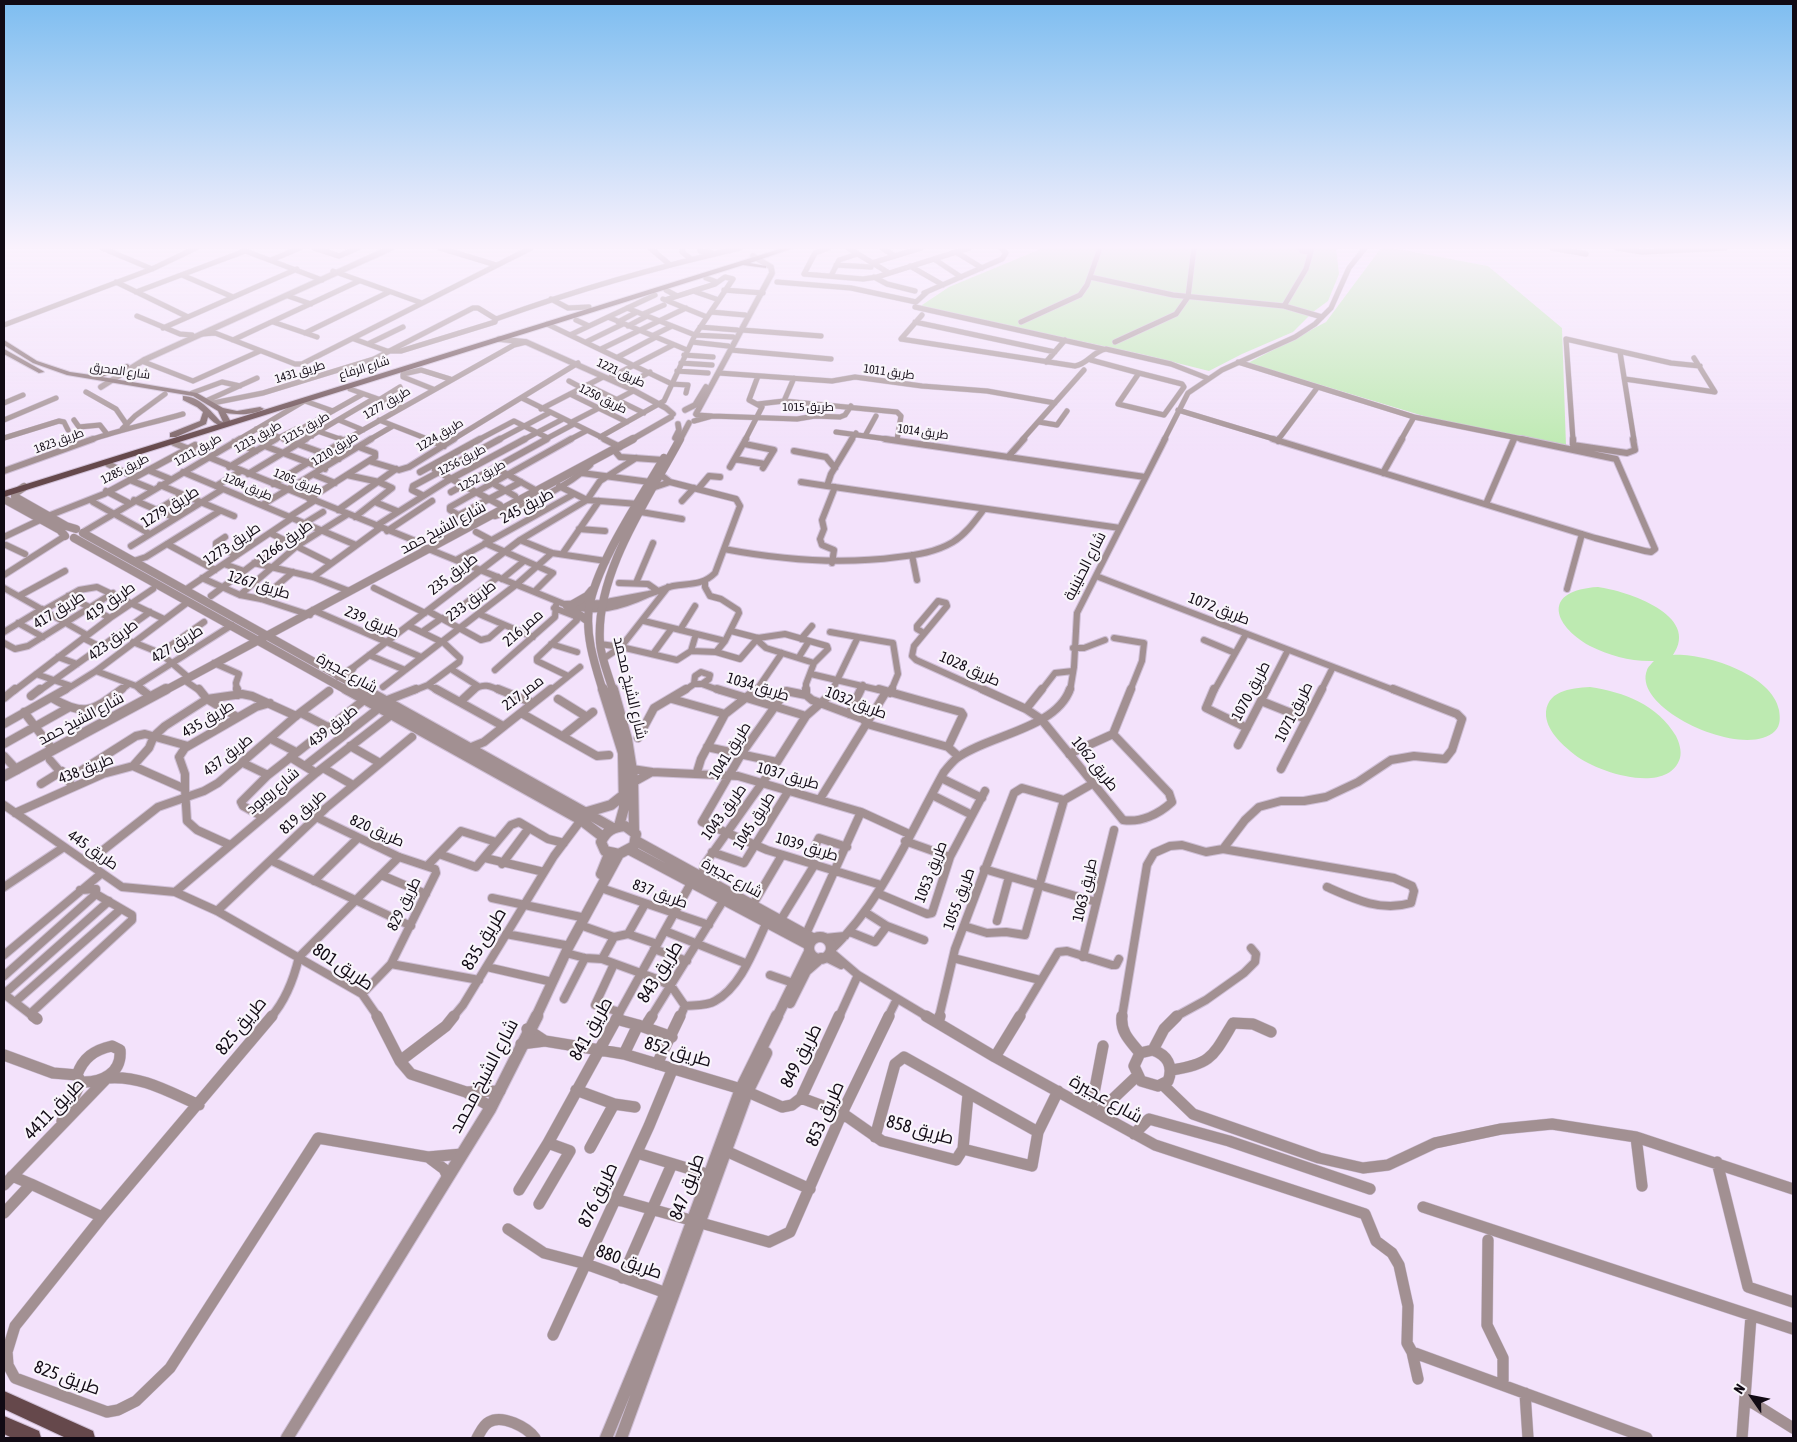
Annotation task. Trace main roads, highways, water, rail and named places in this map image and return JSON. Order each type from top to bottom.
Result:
[{"type":"main road","name":"شارع الرفاع","points":[[4,494],[107,463],[260,409],[550,315]]},
{"type":"main road","name":"شارع الرفاع","points":[[4,489],[174,439],[223,422],[306,400],[574,315]]},
{"type":"main road","name":"شارع المحرق","points":[[4,342],[44,366],[102,384],[132,385],[192,394],[210,402],[221,410],[223,422]]},
{"type":"main road","name":"شارع المحرق","points":[[4,351],[26,365],[48,375],[186,398],[223,422]]},
{"type":"main road","points":[[76,376],[100,377],[128,367],[122,380],[132,385]]},
{"type":"main road","points":[[221,410],[237,413],[260,409]]},
{"type":"main road","points":[[174,439],[203,422],[207,410]]},
{"type":"main road","points":[[4,1400],[86,1438]]},
{"type":"main road","points":[[7,1431],[32,1438]]}]
